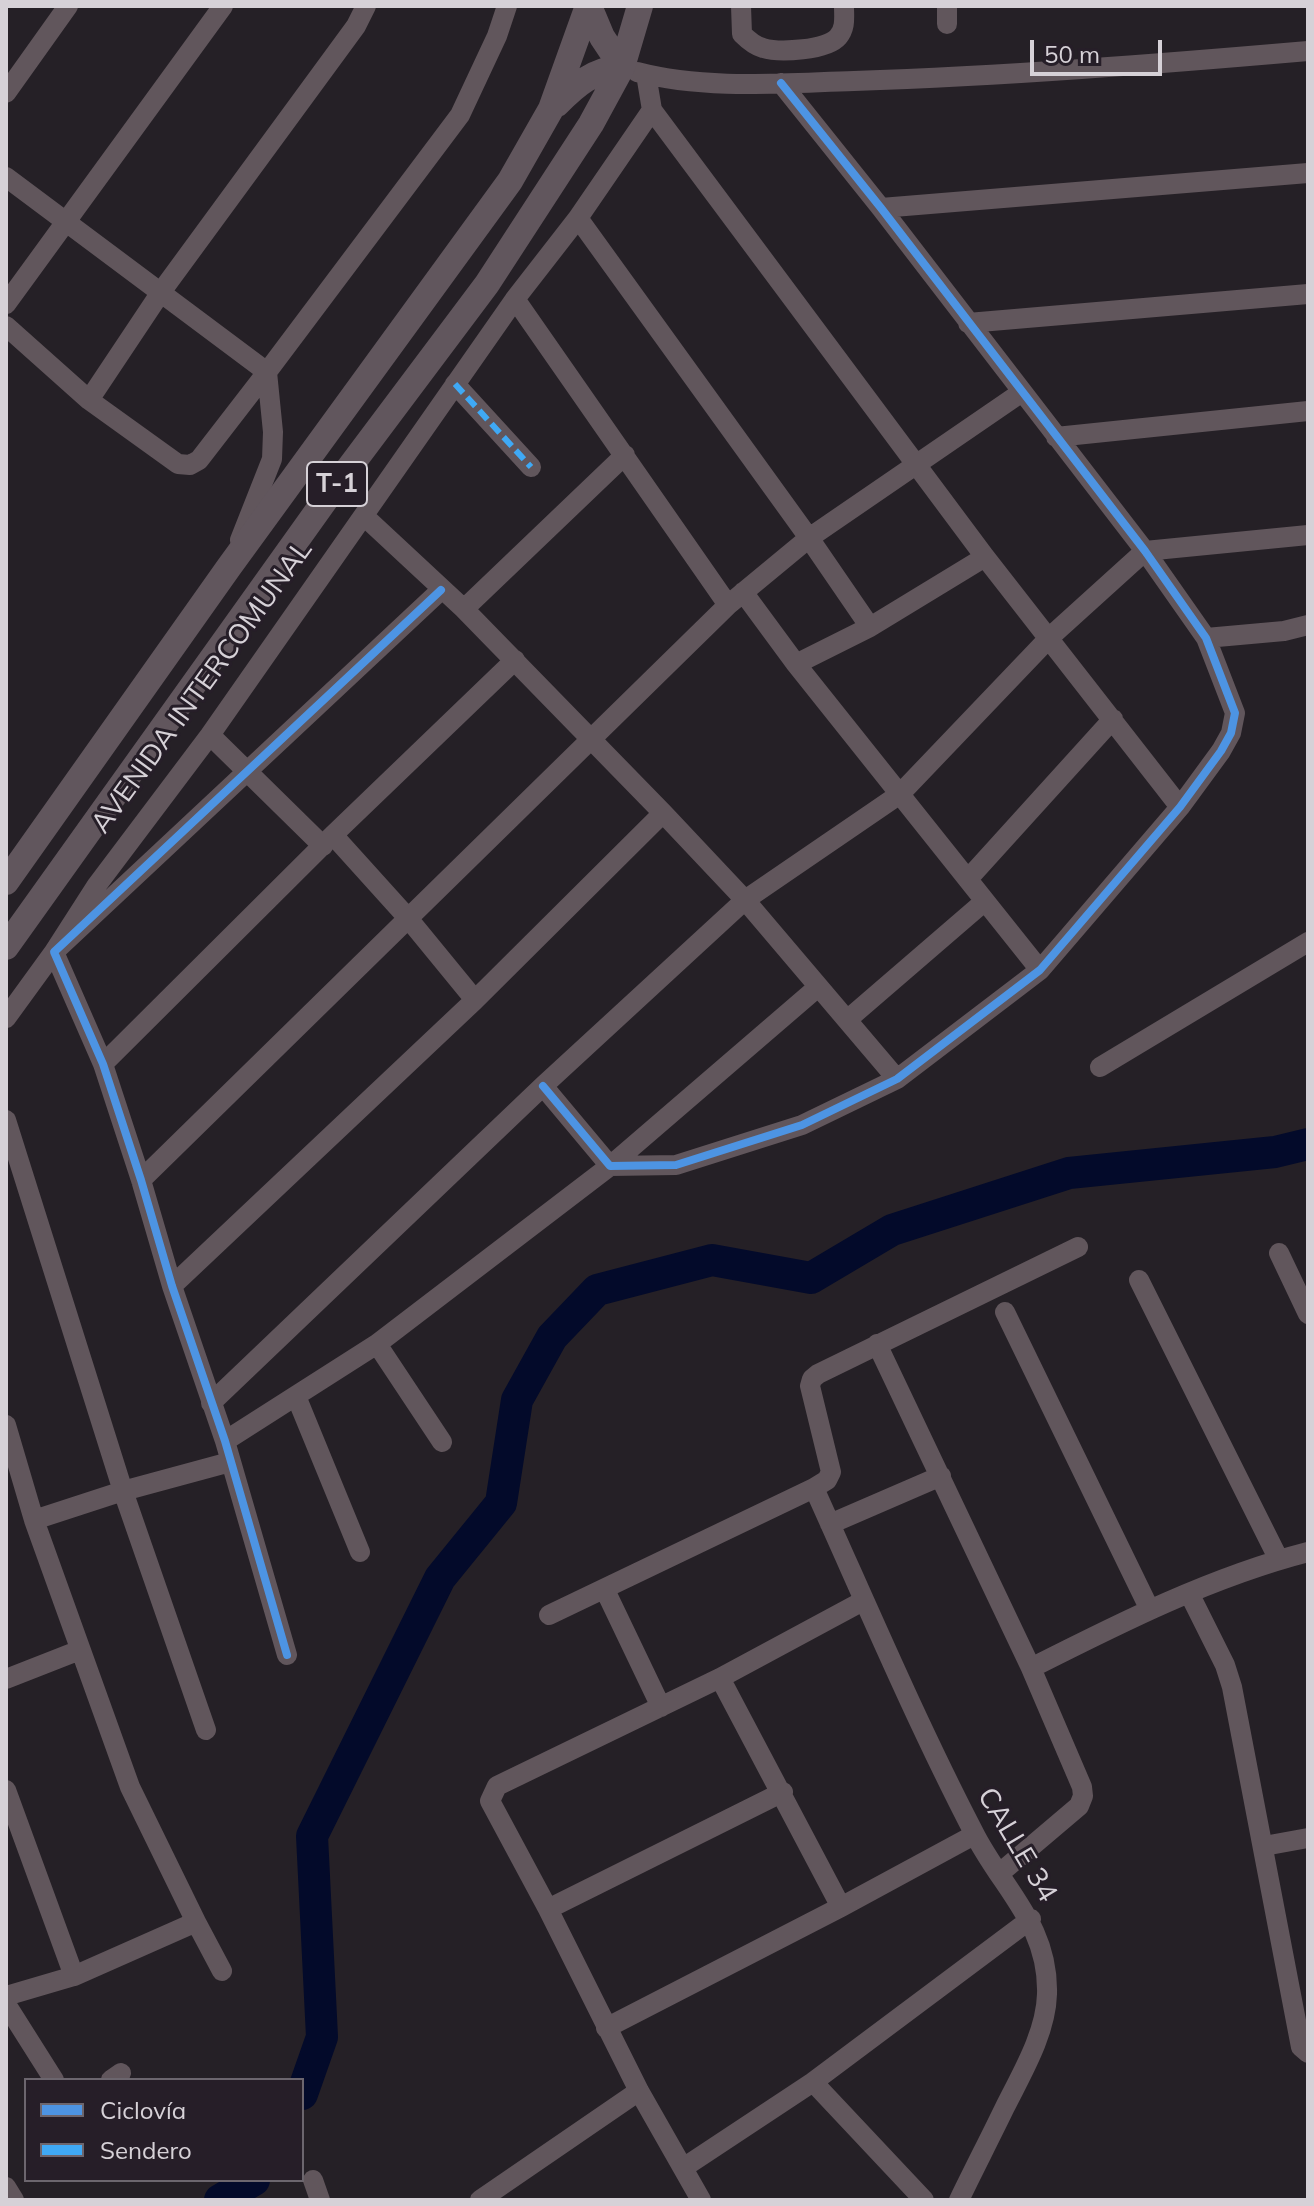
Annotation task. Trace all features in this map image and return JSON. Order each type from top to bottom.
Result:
[{"type":"main road","points":[[588,6],[602,37],[634,71]]},
{"type":"main road","name":"AVENIDA INTERCOMUNAL","points":[[6,882],[229,567],[510,181],[551,109],[588,6]]},
{"type":"main road","name":"AVENIDA INTERCOMUNAL","points":[[6,947],[331,492],[487,284],[591,124],[634,71],[640,6]]},
{"type":"main road","points":[[551,109],[583,79],[595,73],[634,71]]},
{"type":"street","points":[[6,93],[68,6]]},
{"type":"street","points":[[6,304],[223,6]]},
{"type":"street","points":[[89,400],[161,292],[356,26],[366,6]]},
{"type":"street","points":[[6,326],[89,400],[178,464],[190,465],[199,460],[460,115],[497,36],[507,6]]},
{"type":"street","points":[[741,6],[742,34],[754,44],[772,49],[831,44],[843,27],[844,6]]},
{"type":"street","points":[[634,71],[690,82],[781,83],[1009,74],[1308,51]]},
{"type":"street","name":"AVENIDA INTERCOMUNAL","points":[[6,1018],[105,874],[210,735],[515,299],[578,218],[652,110],[634,71]]},
{"type":"street","points":[[610,1166],[676,1165],[802,1125],[897,1079],[1040,970],[1180,807],[1221,751],[1231,733],[1235,713],[1206,638],[1145,551],[781,83]]},
{"type":"street","points":[[652,110],[985,557],[1180,807]]},
{"type":"street","points":[[881,208],[1308,173]]},
{"type":"street","points":[[6,177],[267,372],[273,432],[272,459],[229,567]]},
{"type":"street","points":[[578,218],[870,627]]},
{"type":"street","points":[[968,323],[1308,294]]},
{"type":"street","points":[[515,299],[625,455],[736,599],[796,664],[1040,970]]},
{"type":"street","points":[[455,384],[531,467]]},
{"type":"street","points":[[141,1180],[736,599],[809,538],[1022,392]]},
{"type":"street","points":[[1056,437],[1308,411]]},
{"type":"street","points":[[464,609],[625,455]]},
{"type":"street","points":[[364,516],[464,609],[663,813],[745,900],[897,1079]]},
{"type":"street","points":[[211,1403],[543,1086],[745,900],[900,794],[1050,637],[1145,551],[1308,535]]},
{"type":"street","points":[[796,664],[870,627],[985,557]]},
{"type":"street","points":[[287,1655],[225,1441],[172,1286],[103,1064],[54,952],[441,590]]},
{"type":"street","points":[[1206,638],[1284,631],[1308,625]]},
{"type":"street","points":[[103,1064],[328,840],[515,660]]},
{"type":"street","points":[[968,879],[1113,719]]},
{"type":"street","points":[[210,735],[328,840],[407,917],[475,1000]]},
{"type":"street","points":[[172,1286],[475,1000],[663,813]]},
{"type":"street","points":[[847,1020],[985,901]]},
{"type":"street","points":[[1100,1067],[1308,942]]},
{"type":"street","points":[[225,1441],[377,1344],[610,1166],[818,987]]},
{"type":"street","points":[[543,1086],[610,1166]]},
{"type":"street","points":[[6,1120],[123,1491],[206,1730]]},
{"type":"street","points":[[549,1615],[827,1480],[831,1472],[810,1386],[812,1379],[877,1344],[1078,1247]]},
{"type":"street","points":[[1279,1253],[1308,1314]]},
{"type":"street","points":[[1139,1280],[1279,1560]]},
{"type":"street","points":[[1005,1312],[1149,1608]]},
{"type":"street","points":[[377,1344],[442,1442]]},
{"type":"street","points":[[877,1344],[1031,1668],[1082,1787],[1079,1806],[1000,1873]]},
{"type":"street","points":[[296,1396],[360,1552]]},
{"type":"street","points":[[6,1425],[34,1520],[130,1787],[222,1971]]},
{"type":"street","points":[[34,1520],[123,1491],[230,1462]]},
{"type":"street","points":[[830,1524],[941,1476]]},
{"type":"street","name":"CALLE 34","points":[[814,1488],[863,1601],[974,1835],[1031,1919],[1045,1961],[1047,1996],[1039,2031],[1024,2069],[959,2200]]},
{"type":"street","points":[[1031,1668],[1149,1608],[1308,1552]]},
{"type":"street","points":[[605,1590],[661,1707]]},
{"type":"street","points":[[1189,1593],[1225,1665],[1264,1846],[1301,2047],[1308,2053]]},
{"type":"street","points":[[701,2200],[606,2028],[548,1909],[490,1801],[492,1792],[497,1786],[720,1678],[863,1601]]},
{"type":"street","points":[[6,1679],[80,1650]]},
{"type":"street","points":[[720,1678],[783,1792],[841,1907]]},
{"type":"street","points":[[6,1790],[74,1976]]},
{"type":"street","points":[[548,1909],[783,1792]]},
{"type":"street","points":[[606,2028],[974,1835]]},
{"type":"street","points":[[1264,1846],[1308,1838]]},
{"type":"street","points":[[683,2168],[813,2082],[1031,1919]]},
{"type":"street","points":[[6,1996],[74,1976],[196,1922]]},
{"type":"street","points":[[6,2004],[53,2078]]},
{"type":"street","points":[[813,2082],[924,2200]]},
{"type":"street","points":[[480,2200],[639,2091]]},
{"type":"street","points":[[313,2180],[320,2200]]},
{"type":"street","points":[[6,2187],[14,2200]]},
{"type":"waterway","points":[[304,2088],[322,2037],[312,1836],[440,1578],[501,1503],[517,1400],[552,1337],[597,1290],[712,1260],[811,1278],[892,1230],[1069,1173],[1275,1152],[1308,1144]]},
{"type":"waterway","points":[[220,2200],[251,2182]]},
{"type":"marked path","points":[[455,384],[531,467]]},
{"type":"cycle path","points":[[543,1086],[610,1166],[676,1165],[802,1125],[897,1079],[1040,970],[1180,807],[1231,733],[1235,713],[1206,638],[1145,551],[781,83]]},
{"type":"cycle path","points":[[287,1655],[225,1441],[172,1286],[103,1064],[54,952],[441,590]]}]
